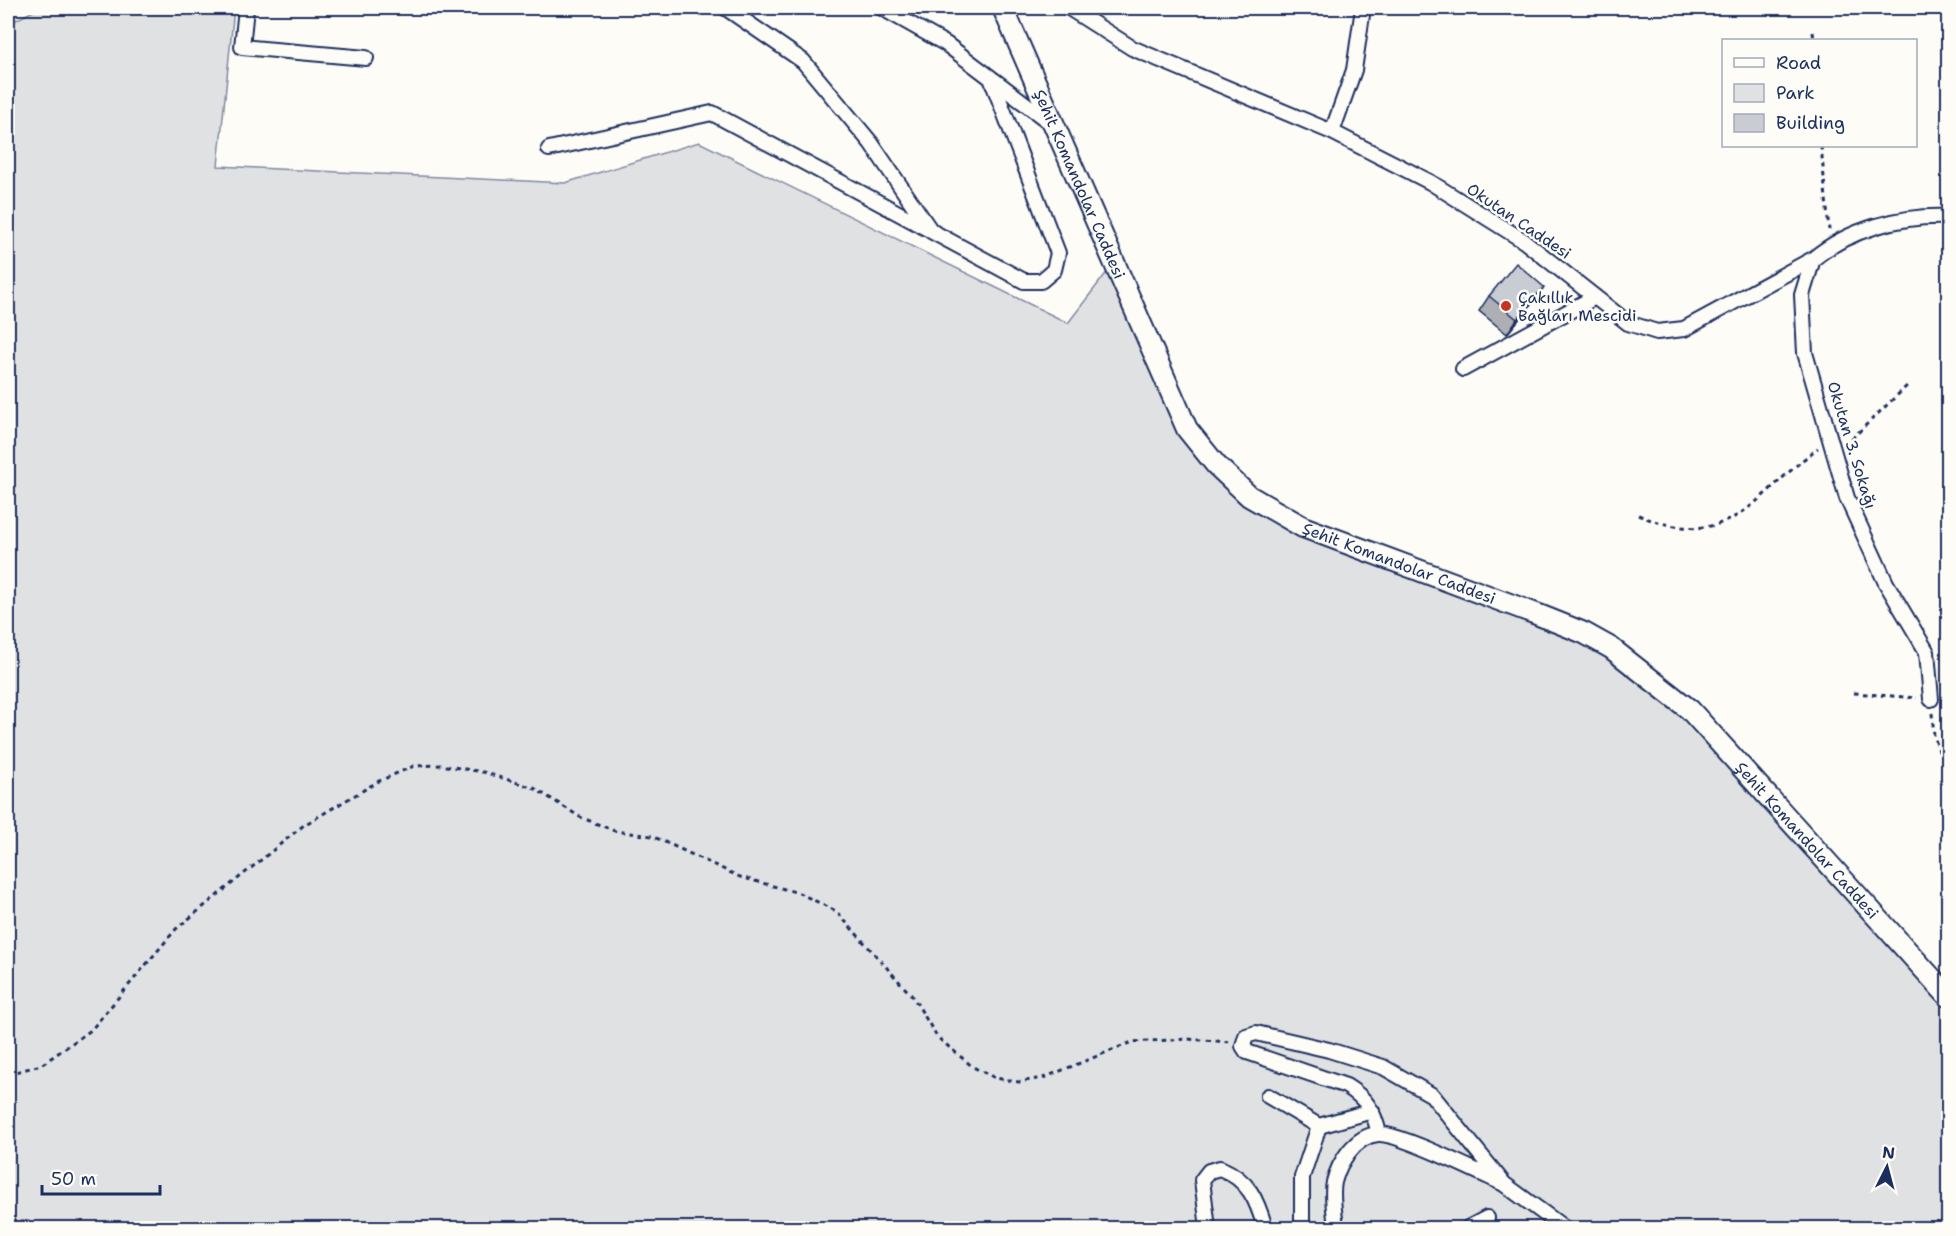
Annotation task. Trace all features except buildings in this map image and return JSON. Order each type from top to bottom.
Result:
[{"type":"main road","name":"Şehit Komandolar Caddesi","points":[[1003,8],[1187,429],[1216,465],[1249,496],[1303,527],[1551,620],[1611,648],[1690,710],[1948,996]]},
{"type":"street","points":[[246,8],[242,47],[366,58]]},
{"type":"street","points":[[726,8],[803,61],[871,143],[931,231]]},
{"type":"street","points":[[882,8],[946,44],[1056,127]]},
{"type":"street","name":"Okutan Caddesi","points":[[1069,8],[1132,48],[1332,132],[1430,182],[1475,208],[1524,241],[1628,323],[1643,330],[1670,332],[1684,329],[1813,259],[1830,244],[1880,225],[1907,219],[1948,217]]},
{"type":"street","points":[[1332,132],[1354,70],[1363,8]]},
{"type":"street","points":[[549,149],[711,113],[1024,281],[1041,281],[1054,270],[1058,253],[991,78]]},
{"type":"street","name":"Okutan 3. Sokağı","points":[[1813,259],[1802,295],[1805,353],[1847,498],[1881,572],[1927,652],[1931,699]]},
{"type":"street","points":[[1463,369],[1595,297]]},
{"type":"street","points":[[1378,1134],[1372,1111],[1359,1094],[1346,1086],[1247,1052],[1243,1042],[1246,1036],[1256,1033],[1329,1050],[1383,1067],[1432,1095],[1504,1184]]},
{"type":"street","points":[[1268,1096],[1319,1126],[1372,1111]]},
{"type":"street","points":[[1302,1228],[1302,1177],[1319,1126]]},
{"type":"street","points":[[1336,1228],[1333,1184],[1340,1166],[1358,1142],[1378,1134],[1390,1135],[1504,1184],[1564,1228]]},
{"type":"street","points":[[1208,1228],[1202,1180],[1209,1171],[1220,1168],[1239,1178],[1254,1195],[1265,1228]]},
{"type":"street","points":[[1468,1228],[1487,1218]]},
{"type":"path","points":[[1813,32],[1814,39]]},
{"type":"path","points":[[1821,147],[1830,244]]},
{"type":"path","points":[[1835,454],[1910,383]]},
{"type":"path","points":[[1638,515],[1666,526],[1697,529],[1728,522],[1754,506],[1790,469],[1831,438]]},
{"type":"path","points":[[1854,693],[1931,699],[1934,736],[1948,778]]},
{"type":"path","points":[[8,1074],[41,1065],[91,1030],[176,929],[304,825],[379,781],[414,766],[441,765],[483,772],[534,788],[580,817],[615,831],[652,836],[741,877],[798,893],[836,911],[913,997],[937,1037],[973,1068],[994,1078],[1019,1082],[1043,1078],[1132,1042],[1187,1040],[1243,1042]]},
{"type":"green space","points":[[39,8],[234,8],[218,166],[565,183],[699,142],[1068,323],[1111,267],[1181,422],[1271,507],[1529,611],[1652,678],[1948,998],[1948,1228],[8,1228],[8,24]]},
{"type":"place","name":"Çakıllık Bağları Mescidi","points":[[1506,306]]}]
